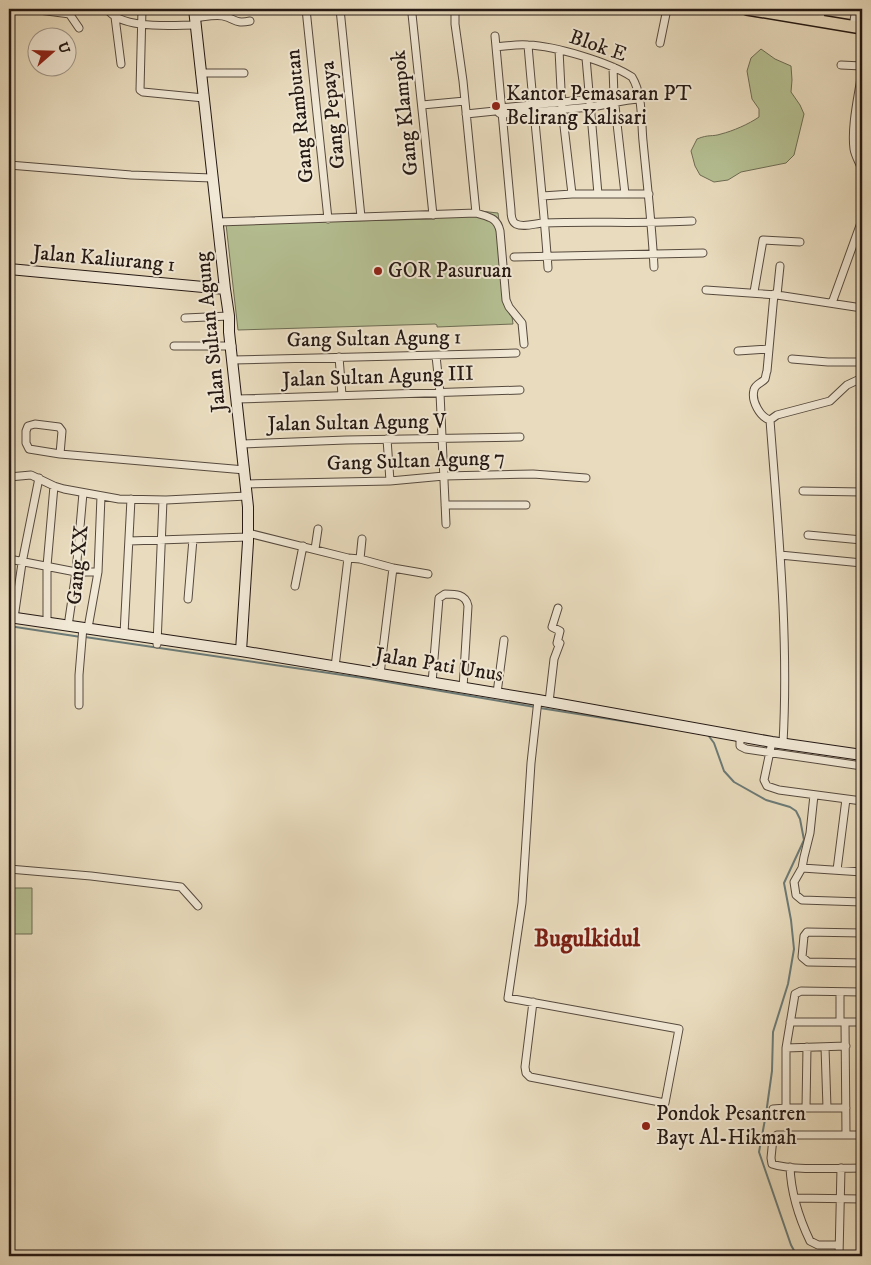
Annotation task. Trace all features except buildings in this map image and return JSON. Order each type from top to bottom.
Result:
[{"type":"main road","points":[[747,9],[779,11],[819,21],[858,27]]},
{"type":"main road","name":"Jalan Sultan Agung","points":[[195,17],[212,178],[230,316],[230,332],[248,501],[248,535],[241,651]]},
{"type":"main road","name":"Jalan Kaliurang 1","points":[[9,269],[225,289]]},
{"type":"main road","name":"Jalan Pati Unus","points":[[11,617],[68,626],[84,633],[124,634],[157,641],[241,651],[497,693],[540,703],[773,746],[862,755]]},
{"type":"street","points":[[31,9],[68,11],[79,28]]},
{"type":"street","points":[[107,9],[115,17],[126,21],[162,26],[195,17],[222,16],[233,21],[250,21]]},
{"type":"street","points":[[142,9],[140,90],[142,92],[204,98]]},
{"type":"street","name":"Gang Rambutan","points":[[306,9],[328,215]]},
{"type":"street","name":"Gang Pepaya","points":[[340,9],[361,214]]},
{"type":"street","points":[[660,43],[667,9]]},
{"type":"street","points":[[819,21],[822,9]]},
{"type":"street","points":[[856,9],[858,27]]},
{"type":"street","name":"Gang Klampok","points":[[413,11],[433,212]]},
{"type":"street","points":[[455,15],[475,210]]},
{"type":"street","points":[[115,17],[121,64]]},
{"type":"street","points":[[495,36],[499,111],[512,218],[516,224],[692,221]]},
{"type":"street","points":[[528,45],[548,268]]},
{"type":"street","name":"Blok E","points":[[496,47],[528,45],[559,50],[613,67],[632,77],[639,99],[649,194],[654,267]]},
{"type":"street","points":[[559,50],[562,105],[572,194]]},
{"type":"street","points":[[586,58],[598,194]]},
{"type":"street","points":[[841,65],[862,66]]},
{"type":"street","points":[[613,67],[625,194]]},
{"type":"street","points":[[862,71],[855,121],[854,145],[862,170]]},
{"type":"street","points":[[200,73],[244,72]]},
{"type":"street","points":[[466,114],[639,99]]},
{"type":"street","points":[[422,105],[465,101]]},
{"type":"street","points":[[9,165],[131,175],[212,178]]},
{"type":"street","points":[[542,196],[649,194]]},
{"type":"street","points":[[218,222],[328,215],[475,210],[494,218],[498,223],[506,300],[509,307],[522,323],[524,344]]},
{"type":"street","points":[[832,303],[862,220]]},
{"type":"street","points":[[754,292],[763,240],[800,242]]},
{"type":"street","points":[[514,257],[703,253]]},
{"type":"street","points":[[780,266],[765,379],[754,391],[756,403],[765,416],[780,555],[785,704],[764,780],[767,786],[779,790],[862,801]]},
{"type":"street","points":[[706,290],[775,294],[862,308]]},
{"type":"street","points":[[185,318],[230,316]]},
{"type":"street","points":[[174,346],[232,346]]},
{"type":"street","points":[[738,351],[769,349]]},
{"type":"street","name":"Gang Sultan Agung 1","points":[[233,360],[516,353]]},
{"type":"street","points":[[436,356],[440,393],[446,524]]},
{"type":"street","points":[[339,357],[342,395]]},
{"type":"street","points":[[792,359],[862,362]]},
{"type":"street","points":[[765,416],[830,401],[847,385],[862,378]]},
{"type":"street","name":"Jalan Sultan Agung III","points":[[237,399],[520,390]]},
{"type":"street","points":[[60,454],[61,429],[56,426],[35,424],[28,426],[26,443],[29,449],[60,454],[245,470]]},
{"type":"street","name":"Jalan Sultan Agung V","points":[[242,444],[520,437]]},
{"type":"street","points":[[387,439],[390,481]]},
{"type":"street","name":"Gang Sultan Agung 7","points":[[246,484],[390,481],[444,476],[533,474],[586,478]]},
{"type":"street","points":[[9,477],[31,475],[82,498],[101,500],[163,504],[248,501]]},
{"type":"street","points":[[11,617],[39,478]]},
{"type":"street","points":[[47,623],[47,566],[54,486]]},
{"type":"street","points":[[803,491],[862,492]]},
{"type":"street","points":[[68,626],[76,572],[82,498]]},
{"type":"street","name":"Gang XX","points":[[79,705],[79,675],[84,633],[98,572],[101,500]]},
{"type":"street","points":[[124,634],[131,503]]},
{"type":"street","points":[[157,641],[163,504]]},
{"type":"street","points":[[445,505],[526,505]]},
{"type":"street","points":[[315,549],[318,529]]},
{"type":"street","points":[[129,541],[248,535],[393,568],[428,574]]},
{"type":"street","points":[[808,535],[862,540]]},
{"type":"street","points":[[188,599],[193,539]]},
{"type":"street","points":[[360,559],[362,539]]},
{"type":"street","points":[[295,586],[303,546]]},
{"type":"street","points":[[780,555],[862,563]]},
{"type":"street","points":[[335,667],[348,558]]},
{"type":"street","points":[[9,559],[76,572],[98,572]]},
{"type":"street","points":[[380,674],[393,568]]},
{"type":"street","points":[[432,683],[439,598],[446,594],[462,596],[468,606],[463,688]]},
{"type":"street","points":[[533,1002],[525,1067],[526,1073],[530,1077],[665,1103],[679,1029],[533,1002],[508,998],[522,903],[531,763],[540,703],[560,643],[557,643],[560,631],[552,627],[558,608]]},
{"type":"street","points":[[497,693],[504,640]]},
{"type":"street","points":[[773,746],[862,766]]},
{"type":"street","points":[[814,795],[810,833],[802,868],[794,882],[794,890],[798,898],[862,902]]},
{"type":"street","points":[[837,870],[846,799]]},
{"type":"street","points":[[802,868],[862,872]]},
{"type":"street","points":[[9,869],[91,876],[181,888],[198,906]]},
{"type":"street","points":[[862,933],[807,932],[804,936],[802,957],[808,962],[862,963]]},
{"type":"street","points":[[786,1108],[786,1048],[794,997],[797,992],[862,992]]},
{"type":"street","points":[[840,992],[846,1046],[846,1135]]},
{"type":"street","points":[[790,1022],[862,1022]]},
{"type":"street","points":[[786,1048],[846,1046]]},
{"type":"street","points":[[806,1108],[807,1047]]},
{"type":"street","points":[[825,1047],[827,1108]]},
{"type":"street","points":[[773,1109],[846,1108]]},
{"type":"street","points":[[862,1135],[775,1135],[773,1138],[771,1162],[775,1165],[790,1167],[862,1168]]},
{"type":"street","points":[[790,1167],[791,1184],[810,1241],[818,1245],[839,1245]]},
{"type":"street","points":[[839,1256],[841,1168]]},
{"type":"street","points":[[795,1198],[862,1198]]},
{"type":"green space","points":[[761,49],[775,59],[791,66],[791,92],[804,114],[794,155],[786,163],[741,172],[728,180],[714,182],[700,175],[695,166],[691,151],[697,139],[731,131],[759,117],[759,109],[752,99],[747,71],[751,58]]},
{"type":"green space","name":"GOR Pasuruan","points":[[471,210],[498,213],[513,324],[437,327],[435,324],[238,330],[226,224],[435,219],[436,211]]},
{"type":"green space","points":[[9,888],[32,888],[32,934],[9,934]]},
{"type":"waterway","points":[[9,626],[81,637]]},
{"type":"waterway","points":[[85,637],[370,679],[535,707]]},
{"type":"waterway","points":[[540,708],[673,729]]},
{"type":"waterway","points":[[708,735],[714,743],[724,771],[734,782],[766,800],[790,807],[796,811],[800,819],[804,840],[784,883],[794,949],[788,984],[773,1032],[772,1071],[759,1152],[791,1245],[797,1256]]},
{"type":"place","name":"Kantor Pemasaran PT Belirang Kalisari","points":[[496,106]]},
{"type":"place","name":"GOR Pasuruan","points":[[378,271]]},
{"type":"place","name":"Pondok Pesantren Bayt Al-Hikmah","points":[[646,1126]]},
{"type":"district","name":"Bugulkidul","points":[[587,939]]}]
